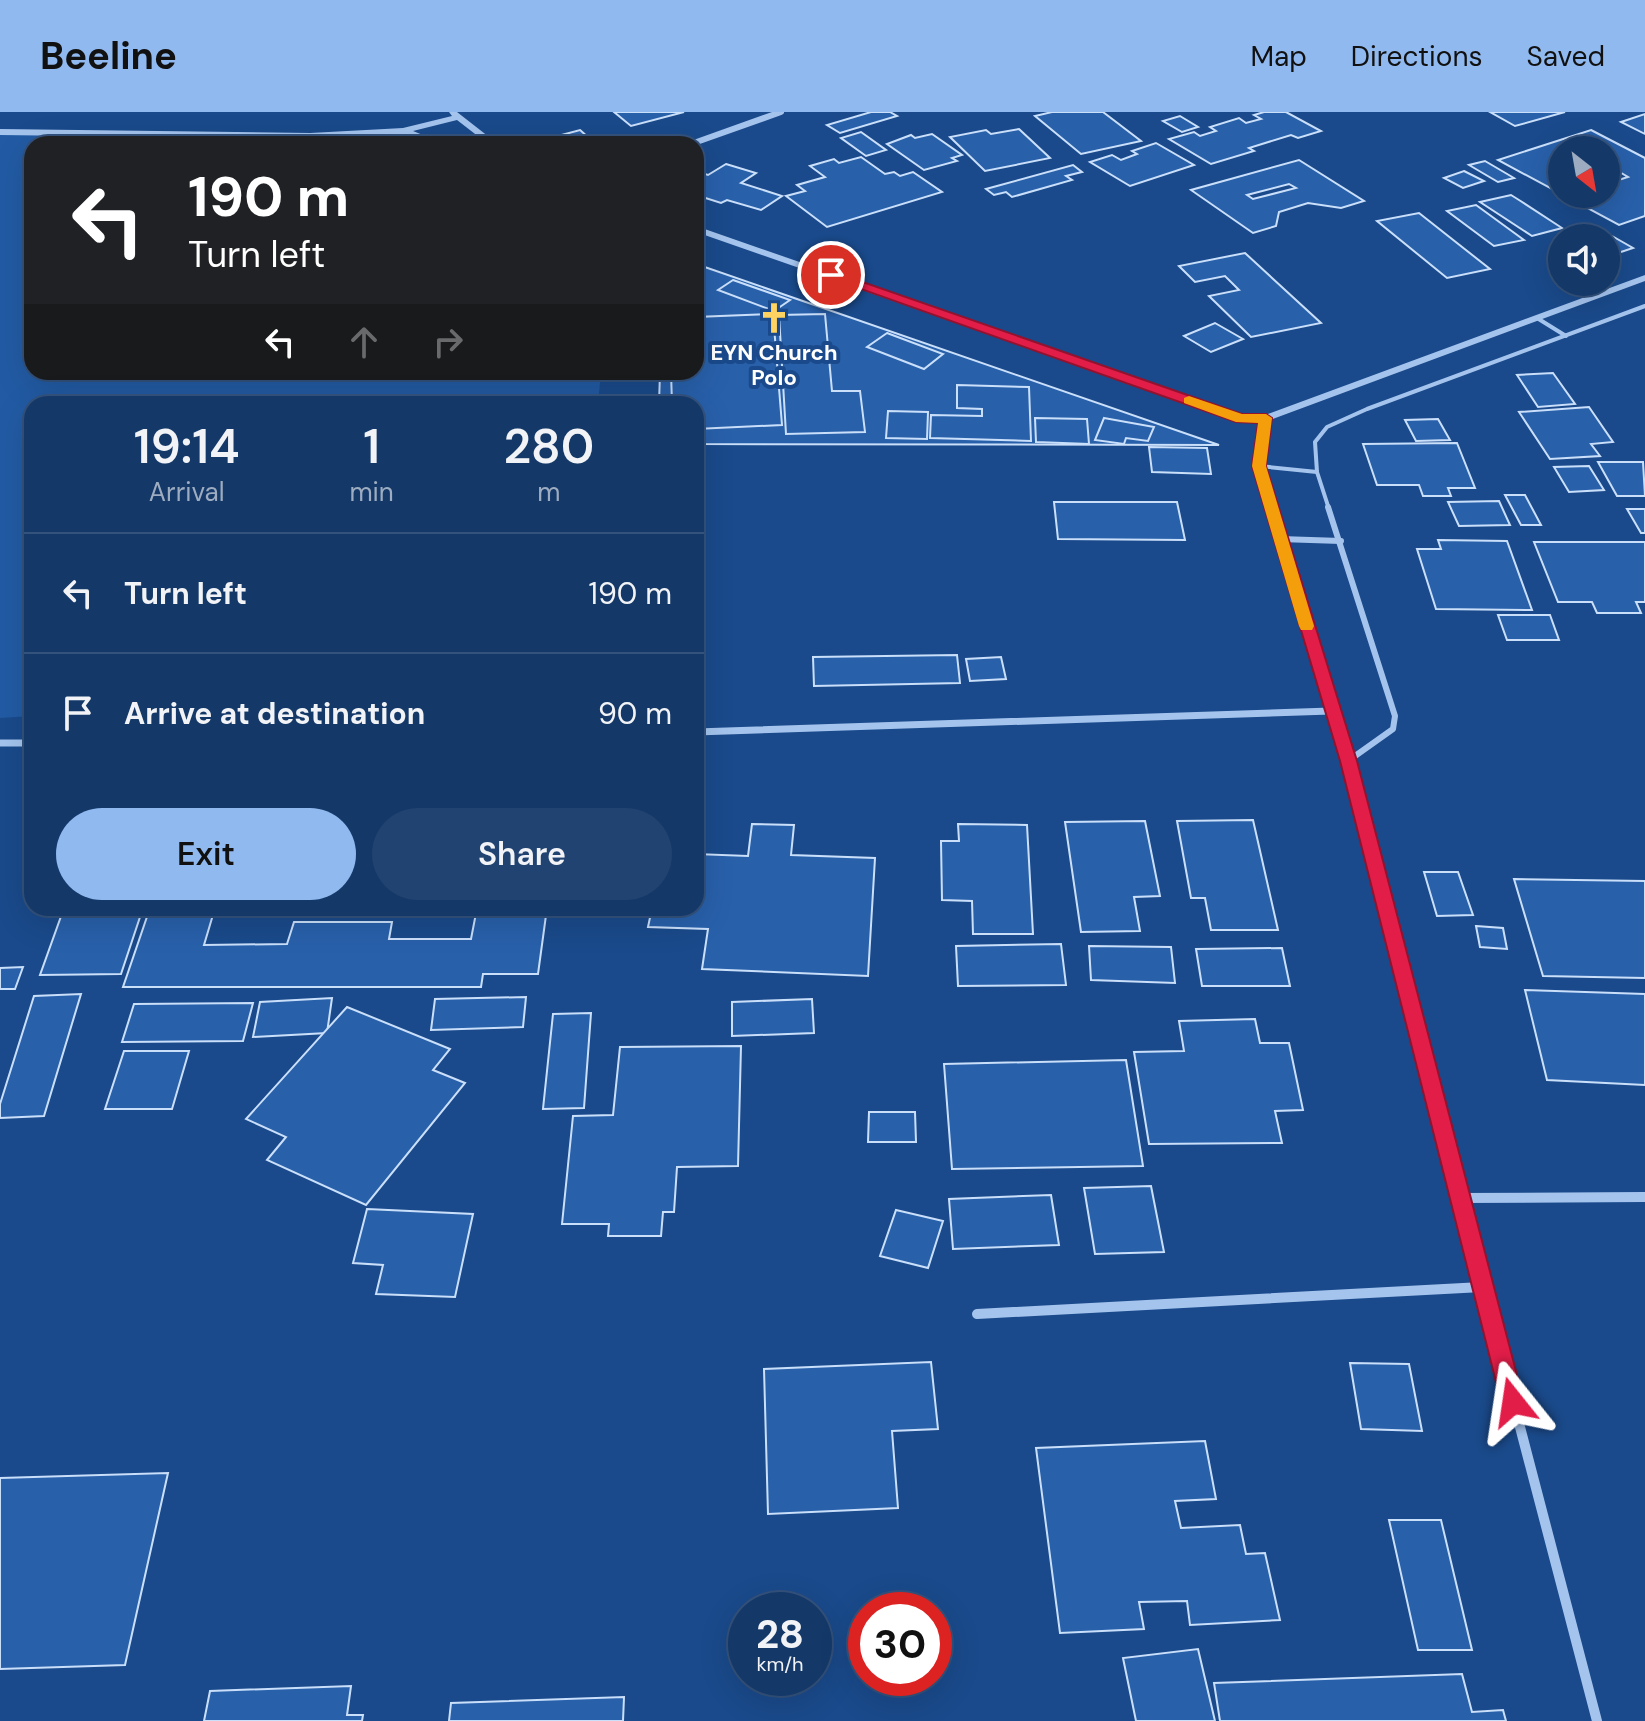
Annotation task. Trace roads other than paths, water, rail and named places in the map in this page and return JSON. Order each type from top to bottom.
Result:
[{"type":"street","points":[[704,139],[781,112]]},
{"type":"street","points":[[0,132],[310,136],[403,131],[455,115],[483,136]]},
{"type":"street","points":[[403,131],[418,136]]},
{"type":"street","points":[[704,232],[1241,419],[1266,418],[1645,278]]},
{"type":"street","points":[[1266,418],[1259,466],[1348,761],[1597,1721]]},
{"type":"street","points":[[704,732],[1331,711]]},
{"type":"street","points":[[0,743],[24,743]]},
{"type":"street","points":[[1459,1198],[1645,1197]]},
{"type":"street","points":[[977,1314],[1482,1287]]},
{"type":"lane","points":[[1348,761],[1393,729],[1395,716],[1317,472],[1315,442],[1327,427],[1367,409],[1645,306]]},
{"type":"lane","points":[[1537,318],[1566,336]]},
{"type":"lane","points":[[1259,466],[1317,472]]},
{"type":"lane","points":[[1280,539],[1341,541]]},
{"type":"place","name":"EYN Church Polo","points":[[774,318]]}]
